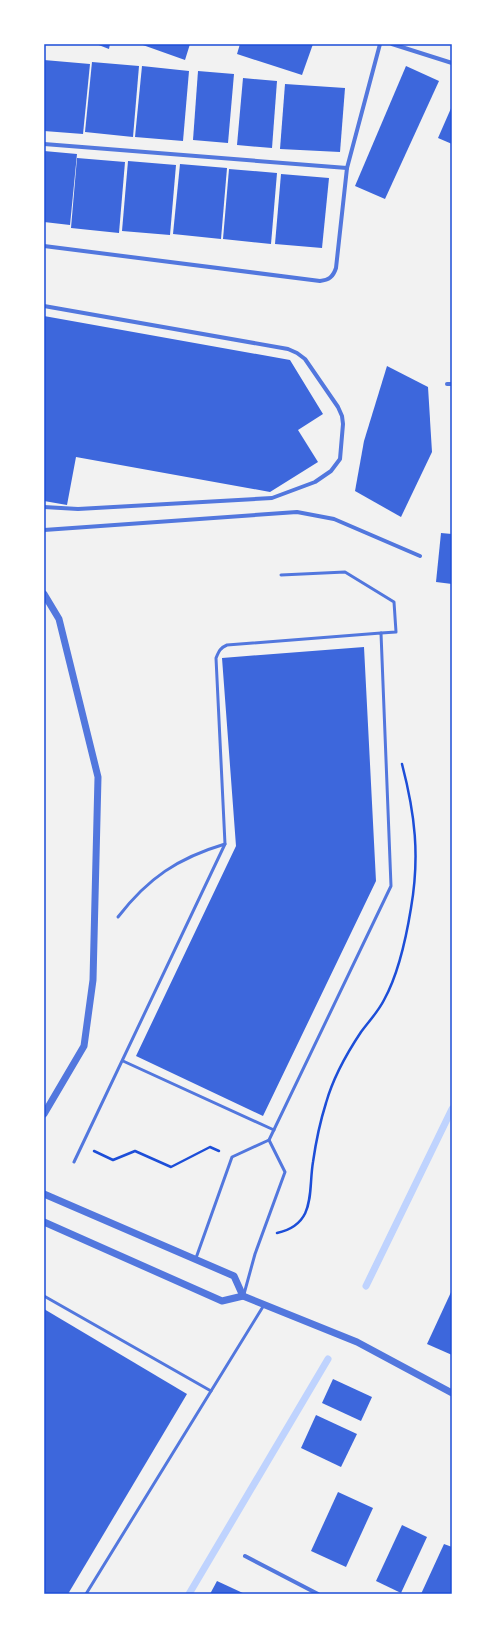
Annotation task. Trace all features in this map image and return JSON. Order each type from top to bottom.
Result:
[{"type":"street","points":[[44,246],[320,281],[328,280],[333,275],[336,268],[347,168],[380,44]]},
{"type":"street","points":[[392,44],[452,63]]},
{"type":"street","points":[[44,144],[347,168]]},
{"type":"street","points":[[44,306],[288,349],[305,359],[338,407],[342,416],[343,424],[340,459],[331,471],[315,482],[272,498],[78,510],[44,507]]},
{"type":"street","points":[[44,530],[297,512],[334,519],[420,556]]},
{"type":"street","points":[[44,594],[59,620],[98,777],[93,980],[84,1046],[44,1114]]},
{"type":"street","points":[[44,1194],[234,1276],[243,1296]]},
{"type":"street","points":[[44,1222],[222,1301],[243,1296],[357,1342],[452,1393]]},
{"type":"street","points":[[245,1556],[318,1594]]},
{"type":"lane","points":[[74,1162],[225,844],[216,658],[219,651],[222,647],[227,645],[396,632],[394,602],[345,572],[281,574]]},
{"type":"lane","points":[[195,1259],[232,1157],[269,1140],[391,886],[381,633]]},
{"type":"lane","points":[[118,917],[132,899],[166,870],[184,859],[204,850],[225,844]]},
{"type":"lane","points":[[123,1061],[274,1130]]},
{"type":"lane","points":[[243,1296],[263,1233],[285,1172],[269,1140]]},
{"type":"lane","points":[[44,1296],[211,1391]]},
{"type":"lane","points":[[86,1594],[264,1305]]},
{"type":"path","points":[[263,1233],[273,1234],[283,1231],[299,1221],[305,1214],[311,1197],[312,1164],[318,1131],[327,1100],[348,1054],[383,1002],[396,975],[411,908],[415,883],[416,854],[411,798],[401,761]]},
{"type":"path","points":[[82,1145],[113,1160],[135,1151],[171,1167],[210,1147],[232,1157]]},
{"type":"building","points":[[96,44],[110,44],[109,49]]},
{"type":"building","points":[[140,44],[190,44],[185,60]]},
{"type":"building","points":[[240,44],[313,44],[302,75],[237,54]]},
{"type":"building","points":[[44,60],[90,64],[83,134],[44,131]]},
{"type":"building","points":[[92,62],[139,66],[133,137],[85,132]]},
{"type":"building","points":[[142,66],[189,71],[183,141],[135,137]]},
{"type":"building","points":[[406,66],[439,81],[385,199],[355,186]]},
{"type":"building","points":[[198,71],[234,74],[228,143],[193,140]]},
{"type":"building","points":[[243,78],[277,81],[272,148],[237,145]]},
{"type":"building","points":[[285,84],[345,88],[340,152],[280,149]]},
{"type":"building","points":[[452,106],[452,144],[438,138]]},
{"type":"building","points":[[44,151],[77,154],[70,225],[44,222]]},
{"type":"building","points":[[77,158],[125,162],[119,233],[71,228]]},
{"type":"building","points":[[128,161],[176,165],[170,235],[122,231]]},
{"type":"building","points":[[180,164],[227,168],[221,239],[173,234]]},
{"type":"building","points":[[229,169],[277,173],[271,244],[223,239]]},
{"type":"building","points":[[281,174],[329,178],[322,248],[275,244]]},
{"type":"building","points":[[44,316],[290,360],[323,414],[298,430],[318,462],[270,492],[76,457],[67,505],[44,501]]},
{"type":"building","points":[[387,366],[428,387],[432,452],[401,517],[355,491],[364,441]]},
{"type":"building","points":[[441,533],[452,534],[452,584],[436,582]]},
{"type":"building","points":[[364,647],[376,881],[263,1116],[136,1056],[236,846],[222,658]]},
{"type":"building","points":[[452,1290],[452,1355],[427,1344]]},
{"type":"building","points":[[44,1309],[187,1394],[68,1594],[44,1594]]},
{"type":"building","points":[[333,1379],[372,1397],[361,1421],[322,1403]]},
{"type":"building","points":[[316,1415],[357,1434],[341,1467],[301,1448]]},
{"type":"building","points":[[338,1492],[373,1508],[346,1567],[311,1551]]},
{"type":"building","points":[[402,1525],[427,1537],[401,1593],[376,1581]]},
{"type":"building","points":[[444,1544],[452,1547],[452,1594],[421,1594]]},
{"type":"building","points":[[217,1581],[245,1594],[210,1594]]},
{"type":"waterway","points":[[366,1286],[452,1109]]},
{"type":"waterway","points":[[189,1594],[328,1359]]}]
